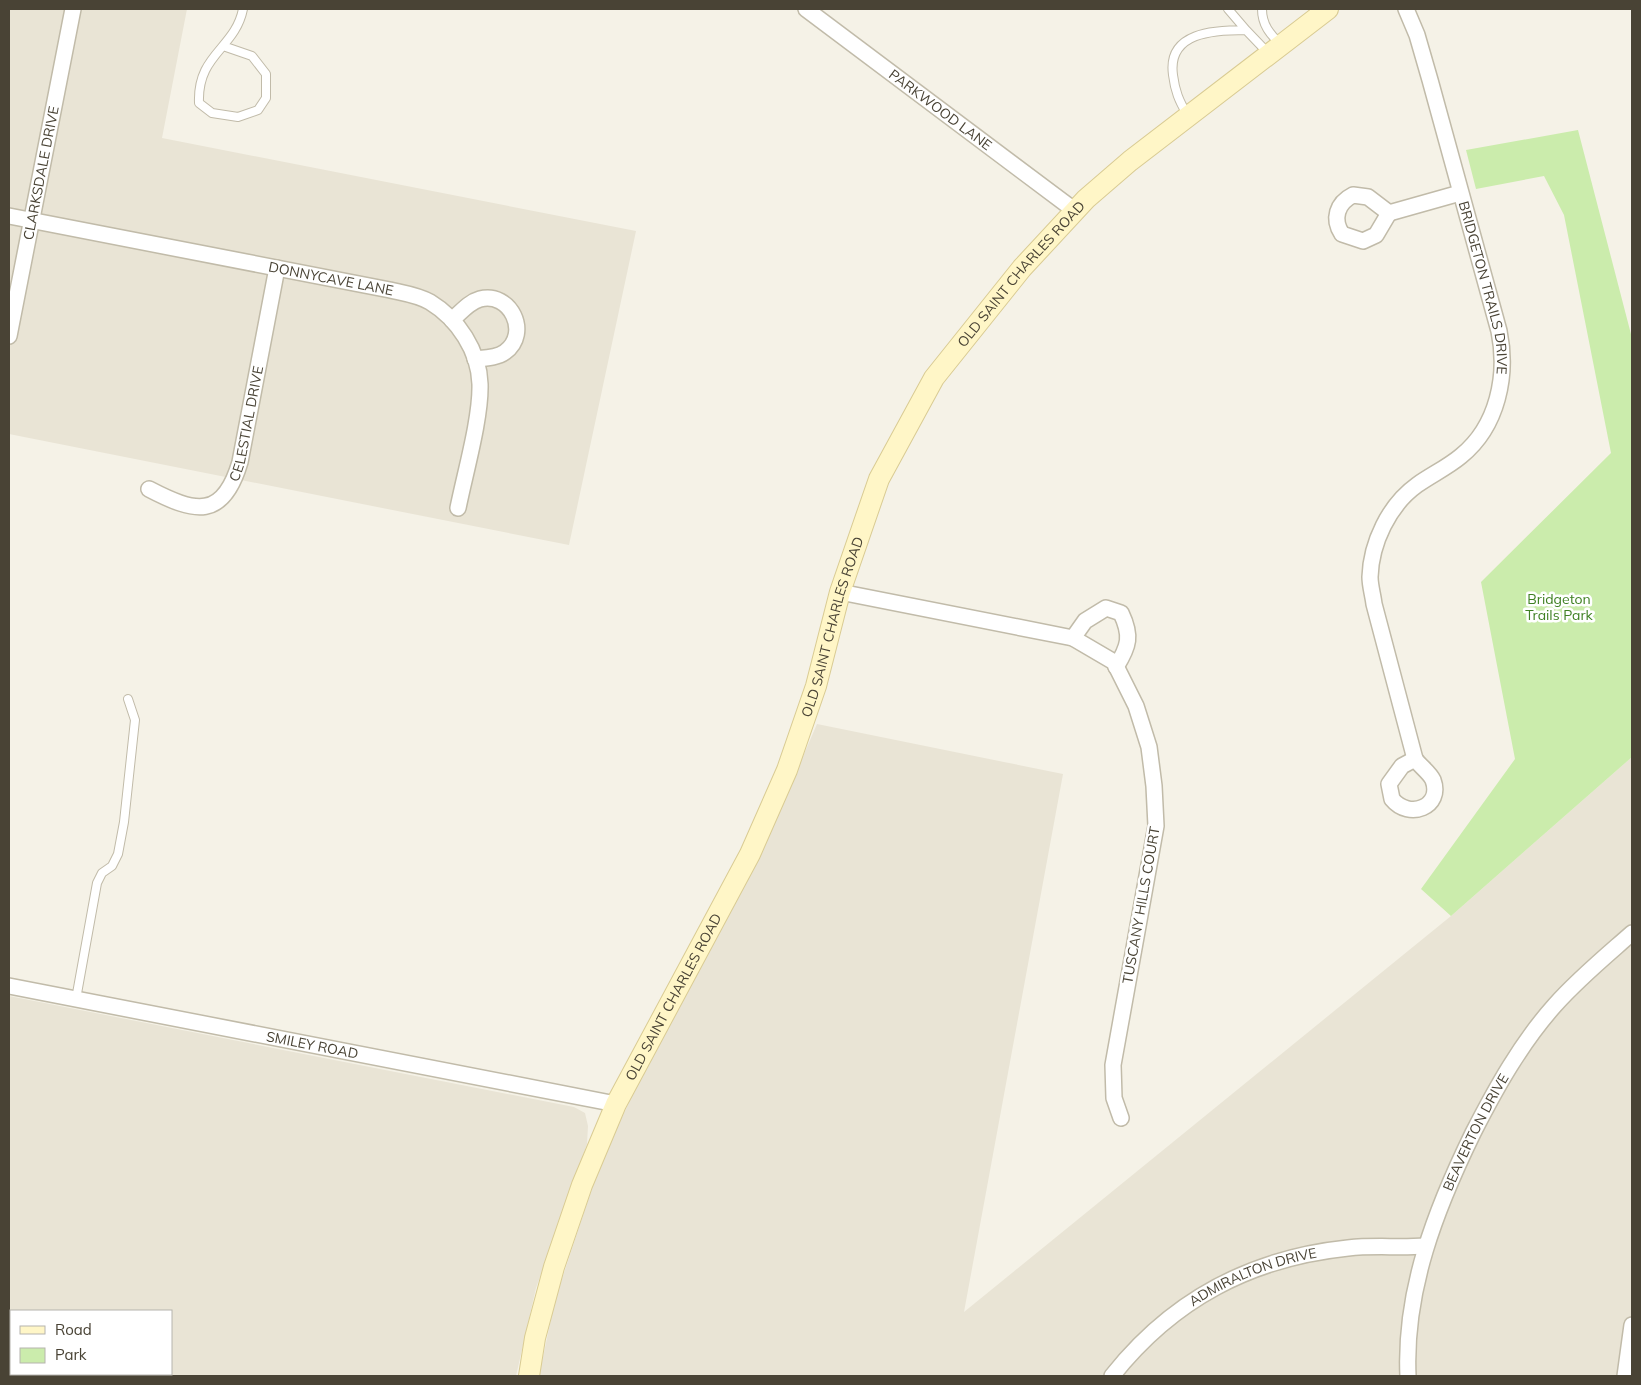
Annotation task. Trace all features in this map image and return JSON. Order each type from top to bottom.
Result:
[{"type":"street","name":"CLARKSDALE DRIVE","points":[[9,336],[73,9]]},
{"type":"street","name":"PARKWOOD LANE","points":[[806,9],[1074,210]]},
{"type":"street","name":"OLD SAINT CHARLES ROAD","points":[[529,1376],[535,1338],[554,1267],[582,1186],[616,1104],[750,854],[783,778],[816,686],[840,592],[879,479],[934,378],[1022,268],[1074,210],[1130,160],[1328,9]]},
{"type":"street","name":"BRIDGETON TRAILS DRIVE","points":[[1406,9],[1428,71],[1499,331],[1503,364],[1502,384],[1490,418],[1472,444],[1462,456],[1415,486],[1397,504],[1385,522],[1374,550],[1370,578],[1374,604],[1415,759]]},
{"type":"street","points":[[1389,213],[1460,193]]},
{"type":"street","name":"DONNYCAVE LANE","points":[[9,216],[406,293],[429,302],[452,320],[467,339],[480,375],[478,404],[458,508]]},
{"type":"street","name":"CELESTIAL DRIVE","points":[[149,488],[178,504],[198,506],[213,504],[224,497],[232,487],[240,462],[277,268]]},
{"type":"street","points":[[452,320],[471,303],[488,298],[504,303],[515,316],[516,334],[506,351],[497,356],[475,359]]},
{"type":"street","name":"TUSCANY HILLS COURT","points":[[840,592],[1073,638],[1094,648],[1114,662],[1136,706],[1149,747],[1154,786],[1156,826],[1113,1065],[1114,1098],[1121,1118]]},
{"type":"street","points":[[1073,638],[1085,621],[1106,608],[1122,613],[1128,628],[1128,644],[1116,667]]},
{"type":"street","name":"BEAVERTON DRIVE","points":[[1408,1376],[1413,1304],[1424,1246],[1451,1178],[1498,1084],[1554,1006],[1632,933]]},
{"type":"street","name":"SMILEY ROAD","points":[[9,986],[616,1104]]},
{"type":"street","name":"ADMIRALTON DRIVE","points":[[1112,1376],[1130,1353],[1161,1323],[1229,1279],[1274,1262],[1312,1252],[1351,1247],[1424,1246]]},
{"type":"street","points":[[1625,1376],[1632,1325]]},
{"type":"lane","points":[[223,46],[252,56],[266,74],[266,98],[258,110],[238,117],[212,113],[199,103],[198,86],[206,64],[223,46],[241,20],[243,9]]},
{"type":"lane","points":[[1228,9],[1246,30],[1275,49]]},
{"type":"lane","points":[[1262,9],[1262,19],[1275,49]]},
{"type":"lane","points":[[1188,116],[1179,102],[1174,86],[1171,64],[1178,47],[1193,36],[1246,30]]},
{"type":"lane","points":[[76,999],[97,883],[102,873],[112,866],[118,854],[124,822],[135,720],[128,699]]},
{"type":"shaded area","points":[[9,9],[187,9],[162,138],[636,231],[569,545],[9,434]]},
{"type":"shaded area","points":[[817,724],[1063,774],[964,1312],[1451,916],[1632,757],[1632,1376],[539,1376],[555,1300],[601,1161],[649,1061],[762,851]]},
{"type":"shaded area","points":[[9,996],[574,1107],[585,1113],[588,1126],[587,1144],[536,1288],[516,1376],[9,1376]]},
{"type":"green space","name":"Bridgeton Trails Park","points":[[1578,130],[1632,338],[1632,757],[1451,916],[1421,889],[1515,759],[1481,582],[1611,453],[1564,215],[1544,176],[1476,189],[1466,150]]}]
